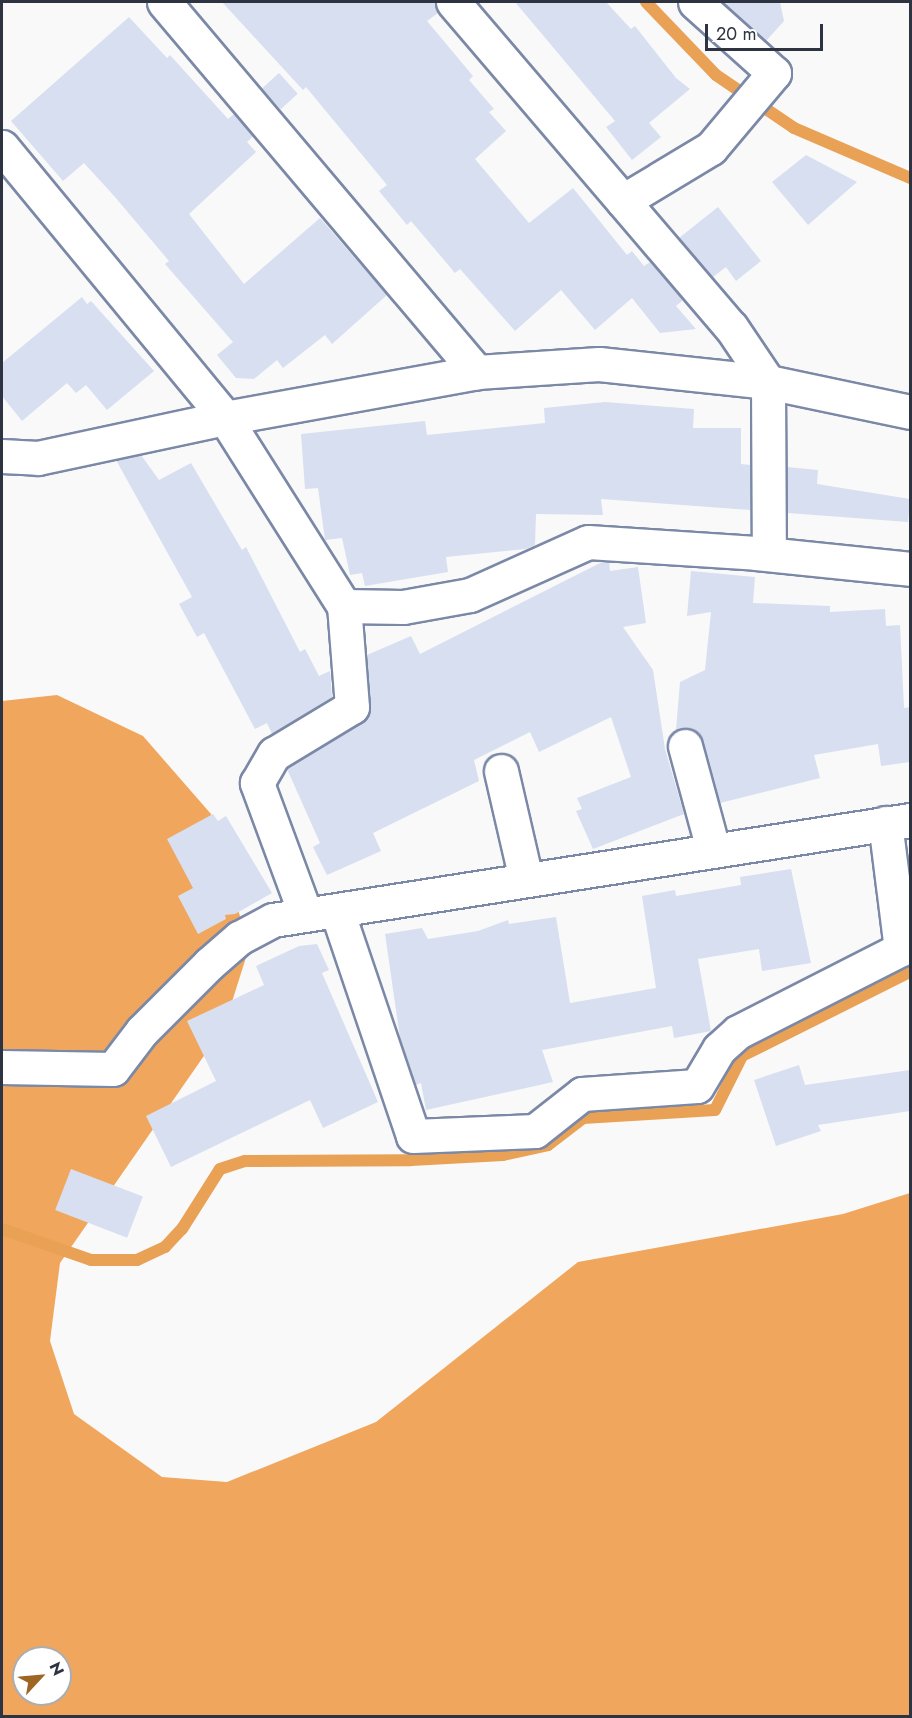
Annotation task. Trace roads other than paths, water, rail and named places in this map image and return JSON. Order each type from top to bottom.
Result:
[{"type":"street","points":[[164,2],[477,372]]},
{"type":"street","points":[[453,2],[731,327],[768,382],[769,554]]},
{"type":"street","points":[[623,201],[711,148],[774,73],[695,2]]},
{"type":"street","points":[[2,147],[225,418],[344,606],[352,707],[274,754],[256,783],[321,912],[413,1136],[535,1131],[582,1094],[697,1086],[719,1049],[738,1032],[901,949],[898,821],[714,849],[321,912],[273,920],[239,938],[142,1031],[113,1069],[2,1068]]},
{"type":"street","points":[[2,456],[38,458],[225,418],[477,372],[599,364],[768,382],[910,412]]},
{"type":"street","points":[[344,606],[403,607],[470,595],[588,542],[769,554],[910,569]]},
{"type":"street","points":[[685,746],[714,849]]},
{"type":"street","points":[[501,771],[526,879]]},
{"type":"waterway","points":[[646,2],[716,75],[794,128],[910,178]]},
{"type":"waterway","points":[[2,1229],[91,1260],[137,1260],[165,1247],[182,1229],[220,1169],[245,1161],[411,1160],[503,1155],[548,1145],[583,1118],[715,1110],[742,1056],[910,972]]}]
